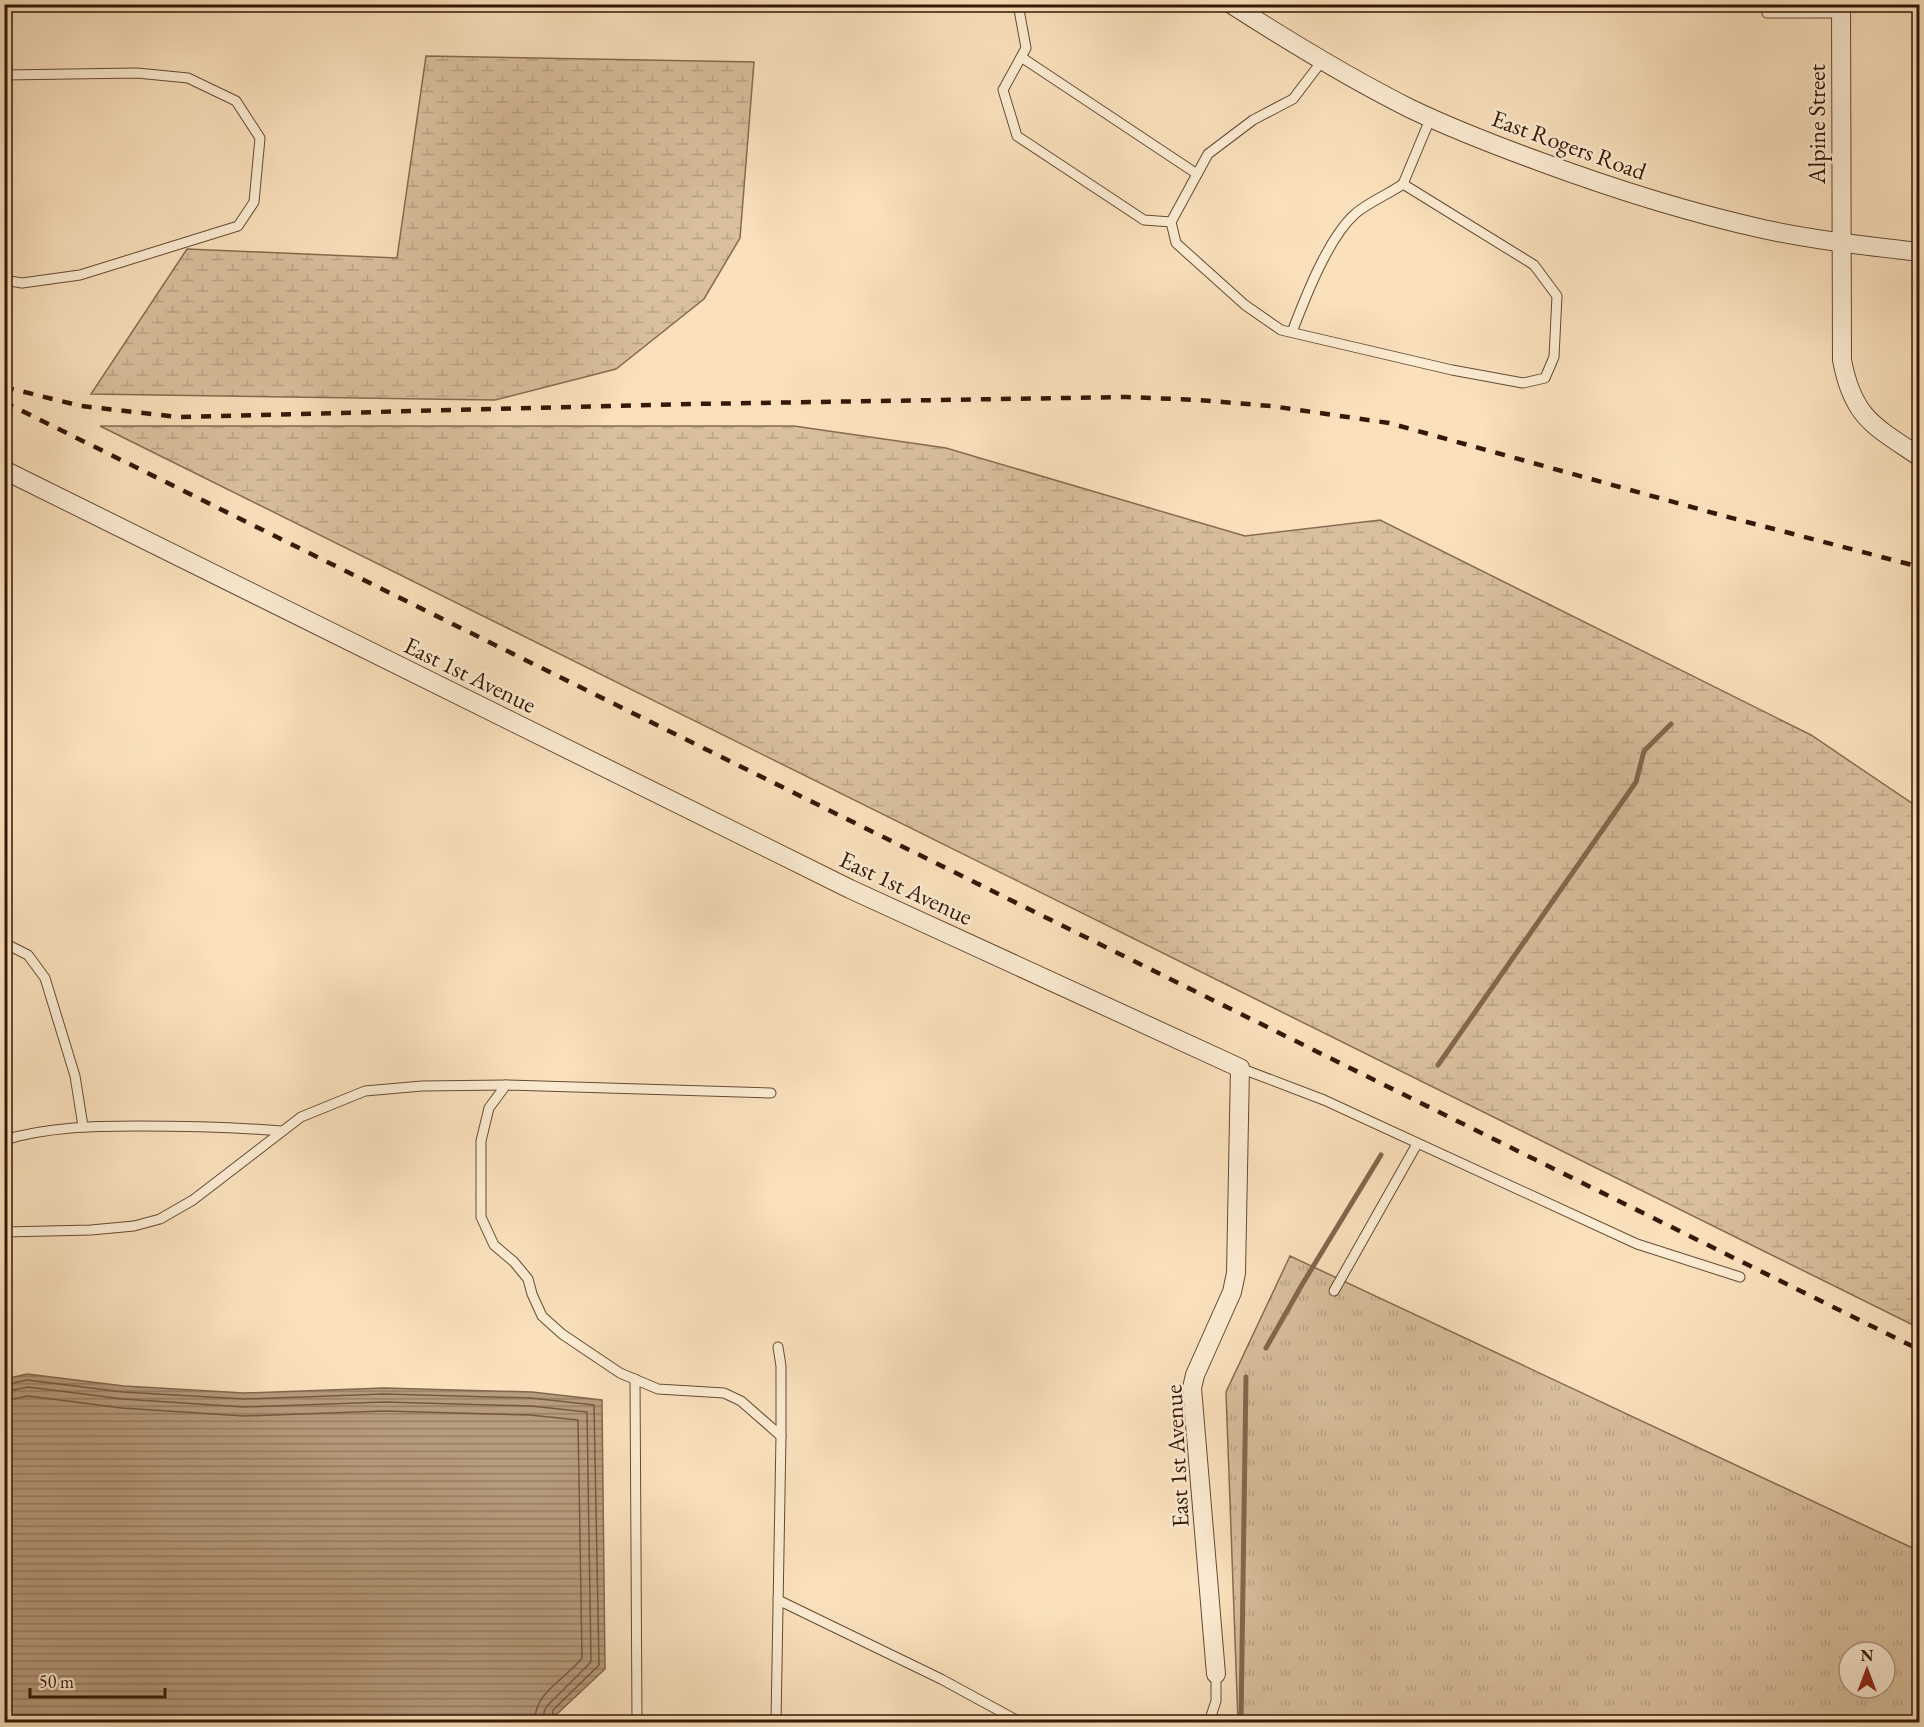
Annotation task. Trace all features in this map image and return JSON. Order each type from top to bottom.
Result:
[{"type":"street","name":"East Rogers Road","points":[[1231,4],[1322,61],[1431,117],[1486,141],[1603,185],[1661,203],[1763,229],[1920,252]]},
{"type":"street","name":"Alpine Street","points":[[1841,9],[1842,360],[1846,381],[1854,401],[1871,424],[1920,457]]},
{"type":"street","name":"East 1st Avenue","points":[[4,470],[850,889],[1240,1068],[1236,1273],[1232,1292],[1195,1375],[1192,1388],[1216,1674]]},
{"type":"lane","points":[[1018,4],[1026,48],[1003,90],[1017,136],[1144,220],[1171,222]]},
{"type":"lane","points":[[1767,13],[1841,9]]},
{"type":"lane","points":[[1021,57],[1197,174]]},
{"type":"lane","points":[[1322,61],[1293,99],[1253,120],[1208,154],[1171,222],[1176,243],[1245,305],[1281,330],[1452,370],[1523,383],[1545,378],[1554,357],[1557,296],[1534,265],[1403,184]]},
{"type":"lane","points":[[4,75],[137,73],[188,78],[236,101],[260,138],[254,202],[238,226],[80,275],[22,283],[4,280]]},
{"type":"lane","points":[[1292,332],[1305,298],[1337,235],[1356,213],[1403,184],[1431,117]]},
{"type":"lane","points":[[4,943],[28,955],[45,978],[75,1076],[83,1126]]},
{"type":"lane","points":[[1240,1068],[1324,1100],[1637,1244],[1740,1277]]},
{"type":"lane","points":[[4,1232],[91,1230],[134,1226],[160,1219],[193,1200],[301,1117],[365,1091],[422,1086],[506,1085],[771,1093]]},
{"type":"lane","points":[[506,1085],[489,1108],[481,1141],[481,1217],[494,1245],[514,1262],[528,1280],[542,1316],[562,1334],[620,1373],[658,1389],[724,1393],[741,1401],[781,1436]]},
{"type":"lane","points":[[4,1140],[26,1134],[83,1126],[185,1126],[282,1131]]},
{"type":"lane","points":[[1334,1291],[1417,1144]]},
{"type":"lane","points":[[776,1722],[781,1436],[781,1365],[778,1347]]},
{"type":"lane","points":[[635,1379],[637,1722]]},
{"type":"lane","points":[[778,1600],[941,1679],[1020,1722]]},
{"type":"lane","points":[[1209,1722],[1216,1701],[1216,1674]]},
{"type":"green space","points":[[426,56],[754,62],[740,238],[704,299],[616,369],[495,400],[91,394],[187,249],[397,258]]},
{"type":"green space","points":[[100,426],[794,426],[946,448],[1245,536],[1380,520],[1811,735],[1919,808],[1919,1328]]},
{"type":"green space","points":[[1290,1256],[1919,1551],[1919,1722],[1238,1722],[1226,1392]]},
{"type":"water","points":[[27,1374],[124,1386],[244,1393],[384,1388],[532,1392],[602,1400],[605,1669],[557,1714],[558,1722],[5,1722],[5,1379]]},
{"type":"waterway","points":[[1438,1065],[1636,782],[1644,751],[1671,724]]},
{"type":"waterway","points":[[1266,1348],[1381,1155]]},
{"type":"waterway","points":[[1241,1722],[1246,1377]]},
{"type":"railway","points":[[4,387],[81,406],[178,417],[693,404],[1126,397],[1271,406],[1389,423],[1724,516],[1920,567]]},
{"type":"railway","points":[[4,402],[1920,1350]]}]
